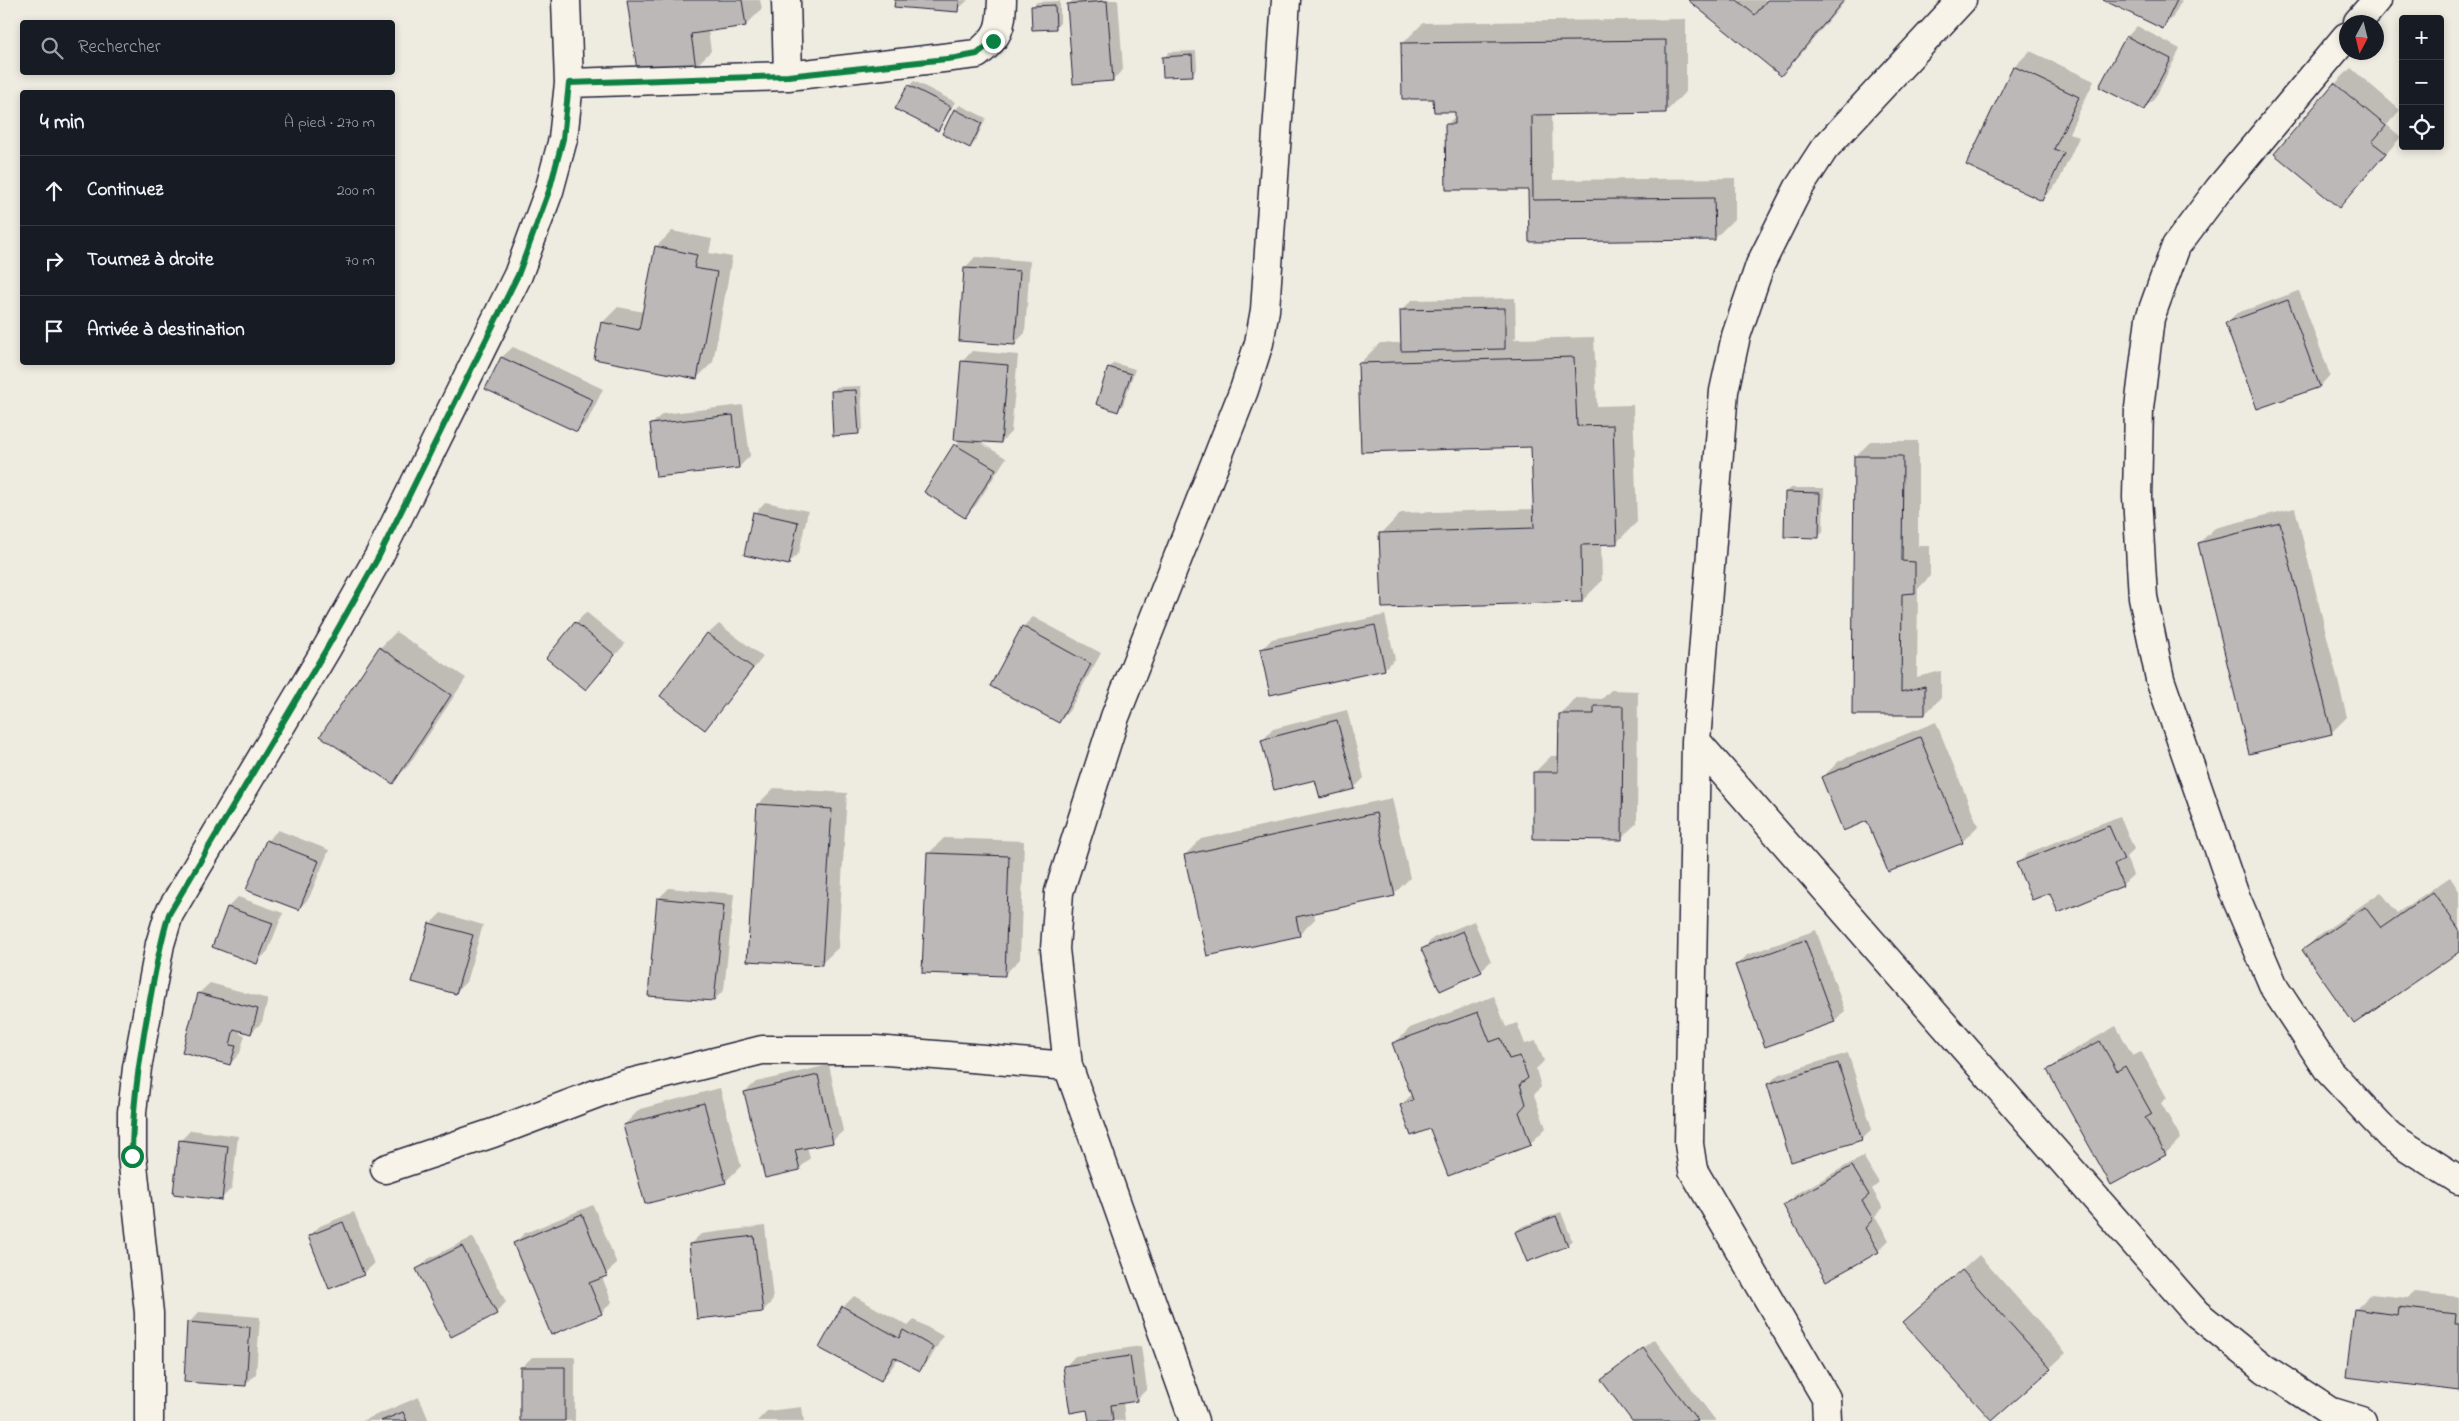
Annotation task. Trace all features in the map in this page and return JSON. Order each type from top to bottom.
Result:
[{"type":"street","points":[[150,1421],[149,1313],[132,1156],[132,1112],[137,1068],[160,944],[169,914],[327,648],[379,556],[518,275],[549,191],[563,139],[569,83],[566,0]]},
{"type":"street","points":[[786,0],[788,76]]},
{"type":"street","points":[[569,83],[788,76],[977,54],[993,41],[1001,27],[1002,0]]},
{"type":"street","points":[[1194,1421],[1068,1066],[1055,949],[1059,892],[1118,708],[1244,390],[1259,343],[1264,310],[1286,0]]},
{"type":"street","points":[[1827,1421],[1826,1398],[1693,1170],[1688,1144],[1696,741],[1724,391],[1736,336],[1760,265],[1798,189],[1824,149],[1962,0]]},
{"type":"street","points":[[2364,15],[2377,0]]},
{"type":"street","points":[[2339,45],[2219,189],[2176,246],[2150,318],[2139,408],[2136,497],[2143,597],[2160,679],[2234,893],[2275,989],[2329,1071],[2390,1136],[2459,1180]]},
{"type":"street","points":[[1696,741],[2196,1312],[2273,1374],[2329,1411],[2362,1421]]},
{"type":"street","points":[[385,1169],[493,1133],[614,1087],[762,1050],[875,1050],[1068,1066]]},
{"type":"building","points":[[627,0],[742,0],[746,26],[691,34],[696,68],[638,77]]},
{"type":"building","points":[[895,0],[959,0],[958,12],[894,7]]},
{"type":"building","points":[[1688,0],[1737,0],[1755,15],[1767,0],[1844,0],[1781,76]]},
{"type":"building","points":[[2103,0],[2177,0],[2163,29]]},
{"type":"building","points":[[1107,1],[1113,81],[1073,84],[1067,4]]},
{"type":"building","points":[[1055,5],[1056,29],[1032,30],[1031,6]]},
{"type":"building","points":[[2126,36],[2171,59],[2144,110],[2099,87]]},
{"type":"building","points":[[1666,40],[1666,113],[1532,115],[1533,200],[1714,198],[1715,240],[1529,242],[1528,190],[1446,190],[1445,124],[1455,124],[1455,112],[1434,112],[1433,99],[1402,99],[1401,43]]},
{"type":"building","points":[[1192,55],[1193,76],[1163,77],[1162,57]]},
{"type":"building","points":[[2013,66],[2079,97],[2054,149],[2064,153],[2042,201],[1966,165]]},
{"type":"building","points":[[2334,83],[2386,126],[2372,142],[2386,153],[2339,208],[2274,154]]},
{"type":"building","points":[[908,85],[951,107],[938,131],[895,109]]},
{"type":"building","points":[[954,109],[982,123],[970,148],[942,134]]},
{"type":"building","points":[[655,246],[697,255],[694,268],[717,272],[697,379],[594,359],[601,322],[639,330]]},
{"type":"building","points":[[964,268],[1020,271],[1015,345],[959,341]]},
{"type":"building","points":[[2288,300],[2320,387],[2257,409],[2225,323]]},
{"type":"building","points":[[1505,308],[1505,349],[1401,351],[1400,310]]},
{"type":"building","points":[[501,357],[593,400],[577,432],[485,389]]},
{"type":"building","points":[[1574,357],[1577,426],[1613,425],[1617,544],[1581,545],[1582,602],[1382,608],[1379,533],[1534,528],[1531,447],[1361,452],[1358,363]]},
{"type":"building","points":[[961,361],[1008,365],[1001,443],[954,440]]},
{"type":"building","points":[[1108,367],[1131,374],[1118,412],[1096,404]]},
{"type":"building","points":[[856,390],[859,434],[833,436],[831,391]]},
{"type":"building","points":[[733,415],[739,468],[656,477],[650,424]]},
{"type":"building","points":[[954,444],[996,469],[965,518],[924,492]]},
{"type":"building","points":[[1854,456],[1903,456],[1902,561],[1915,562],[1915,593],[1902,594],[1901,692],[1925,686],[1925,715],[1852,715]]},
{"type":"building","points":[[1785,492],[1820,493],[1819,538],[1784,537]]},
{"type":"building","points":[[753,512],[798,522],[789,565],[744,555]]},
{"type":"building","points":[[2280,523],[2332,734],[2249,754],[2198,543]]},
{"type":"building","points":[[575,622],[615,655],[586,690],[546,658]]},
{"type":"building","points":[[1375,625],[1385,670],[1270,695],[1260,649]]},
{"type":"building","points":[[1022,626],[1091,664],[1059,723],[990,686]]},
{"type":"building","points":[[707,633],[753,668],[705,730],[660,696]]},
{"type":"building","points":[[379,647],[451,695],[393,784],[320,736]]},
{"type":"building","points":[[1594,706],[1623,706],[1622,840],[1533,839],[1533,772],[1558,772],[1559,714],[1594,714]]},
{"type":"building","points":[[1337,720],[1355,789],[1320,798],[1315,780],[1274,790],[1261,740]]},
{"type":"building","points":[[1920,737],[1963,843],[1888,872],[1867,821],[1843,831],[1821,777]]},
{"type":"building","points":[[757,804],[832,809],[822,965],[747,961]]},
{"type":"building","points":[[1376,813],[1395,896],[1296,917],[1300,936],[1207,956],[1184,855]]},
{"type":"building","points":[[2109,826],[2124,860],[2114,864],[2123,886],[2058,913],[2050,893],[2032,900],[2016,863]]},
{"type":"building","points":[[266,840],[319,861],[299,910],[246,890]]},
{"type":"building","points":[[927,853],[1009,856],[1005,976],[922,973]]},
{"type":"building","points":[[2433,892],[2459,929],[2459,952],[2354,1024],[2302,950],[2365,907],[2381,928]]},
{"type":"building","points":[[657,898],[724,905],[714,1001],[648,996]]},
{"type":"building","points":[[227,907],[273,923],[257,964],[212,947]]},
{"type":"building","points":[[429,923],[473,935],[456,994],[412,982]]},
{"type":"building","points":[[1463,931],[1482,972],[1440,991],[1421,949]]},
{"type":"building","points":[[1805,940],[1835,1022],[1765,1047],[1735,965]]},
{"type":"building","points":[[198,993],[258,1009],[251,1034],[234,1029],[230,1045],[236,1046],[230,1065],[182,1052]]},
{"type":"building","points":[[1478,1012],[1490,1042],[1501,1038],[1509,1059],[1520,1056],[1528,1078],[1520,1084],[1526,1104],[1519,1112],[1531,1145],[1448,1176],[1430,1129],[1411,1136],[1400,1105],[1413,1100],[1392,1043]]},
{"type":"building","points":[[2100,1041],[2117,1071],[2125,1066],[2152,1114],[2145,1118],[2166,1155],[2111,1185],[2047,1070]]},
{"type":"building","points":[[1838,1063],[1862,1140],[1791,1162],[1767,1084]]},
{"type":"building","points":[[818,1075],[833,1143],[795,1150],[800,1170],[765,1178],[744,1092]]},
{"type":"building","points":[[704,1103],[726,1183],[645,1204],[623,1125]]},
{"type":"building","points":[[179,1140],[228,1146],[222,1200],[173,1194]]},
{"type":"building","points":[[1852,1166],[1869,1195],[1862,1201],[1873,1219],[1865,1228],[1879,1252],[1826,1281],[1783,1205]]},
{"type":"building","points":[[582,1214],[607,1276],[589,1283],[602,1314],[551,1335],[513,1243]]},
{"type":"building","points":[[1556,1216],[1568,1246],[1527,1262],[1515,1232]]},
{"type":"building","points":[[343,1222],[364,1275],[329,1289],[308,1236]]},
{"type":"building","points":[[754,1236],[763,1312],[697,1319],[689,1244]]},
{"type":"building","points":[[462,1246],[497,1314],[451,1337],[416,1269]]},
{"type":"building","points":[[1962,1270],[2051,1369],[1992,1421],[1903,1322]]},
{"type":"building","points":[[842,1306],[899,1338],[903,1330],[933,1347],[920,1371],[894,1357],[881,1381],[819,1348]]},
{"type":"building","points":[[2398,1307],[2456,1314],[2455,1324],[2459,1324],[2459,1391],[2346,1377],[2354,1309],[2397,1315]]},
{"type":"building","points":[[187,1322],[250,1327],[246,1386],[184,1382]]},
{"type":"building","points":[[1643,1348],[1698,1421],[1632,1421],[1601,1380]]},
{"type":"building","points":[[1130,1356],[1137,1401],[1111,1405],[1113,1421],[1089,1421],[1087,1410],[1070,1413],[1063,1366]]},
{"type":"building","points":[[520,1367],[565,1367],[565,1421],[520,1421]]},
{"type":"building","points":[[403,1412],[407,1421],[381,1421]]},
{"type":"route","points":[[132,1156],[132,1112],[137,1068],[160,944],[169,914],[327,648],[379,556],[518,275],[549,191],[563,139],[569,83],[788,76],[956,58],[977,54],[993,41]]}]
